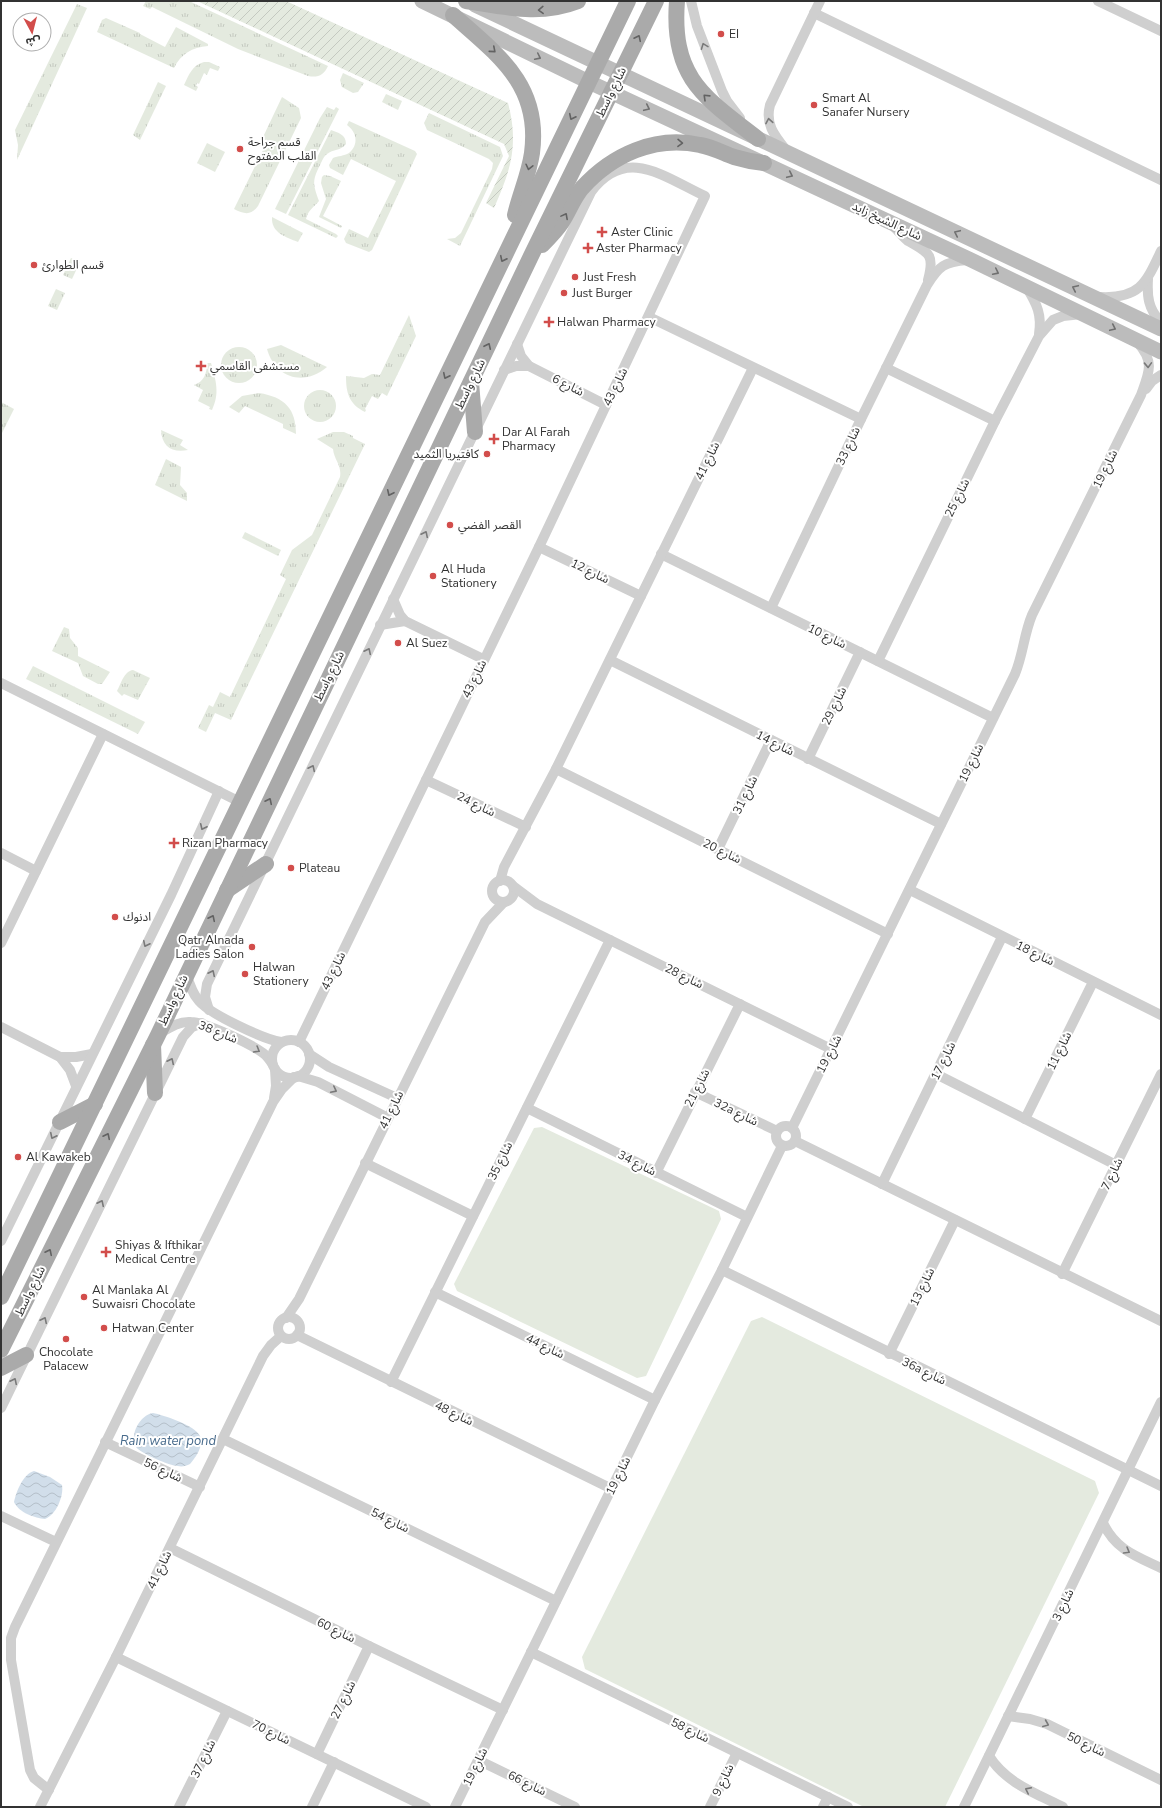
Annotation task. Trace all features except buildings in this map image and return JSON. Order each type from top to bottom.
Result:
[{"type":"main road","name":"شارع الشيخ زايد","points":[[422,1],[589,82],[1026,286],[1161,352]]},
{"type":"main road","name":"شارع الشيخ زايد","points":[[466,1],[1161,329]]},
{"type":"main road","points":[[466,1],[529,10],[552,9],[578,1]]},
{"type":"main road","name":"شارع واسط","points":[[1,1297],[242,802],[628,1]]},
{"type":"main road","name":"شارع واسط","points":[[1,1350],[155,1039],[531,256],[656,1]]},
{"type":"main road","points":[[676,1],[678,43],[690,78],[716,106],[758,139]]},
{"type":"main road","points":[[453,15],[506,63],[522,87],[527,100],[532,127],[532,147],[527,175],[514,222],[514,236]]},
{"type":"main road","points":[[531,256],[558,227],[577,195],[597,179],[614,160],[624,155],[642,148],[663,143],[687,143],[700,145],[735,157],[764,163]]},
{"type":"main road","points":[[471,382],[475,432]]},
{"type":"main road","points":[[225,892],[266,864]]},
{"type":"main road","points":[[155,1039],[155,1093]]},
{"type":"main road","points":[[60,1122],[95,1104]]},
{"type":"main road","points":[[1,1368],[26,1355]]},
{"type":"street","points":[[691,1],[696,26],[727,101],[758,139]]},
{"type":"street","points":[[789,154],[770,128],[768,112],[820,1]]},
{"type":"street","points":[[1098,1],[1161,31]]},
{"type":"street","points":[[814,13],[1161,180]]},
{"type":"street","name":"شارع 43","points":[[299,1042],[483,659],[539,547],[705,196],[639,167],[620,169],[597,179]]},
{"type":"street","points":[[209,1010],[205,997],[207,984],[597,179]]},
{"type":"street","name":"شارع 33","points":[[890,223],[904,237],[921,247],[928,254],[932,264],[927,286]]},
{"type":"street","points":[[1092,296],[1112,298],[1126,296],[1137,289],[1148,279],[1161,251]]},
{"type":"street","name":"شارع 33","points":[[771,608],[861,419],[927,286],[936,272],[944,264],[955,261],[969,260]]},
{"type":"street","points":[[1148,279],[1148,301],[1154,314],[1161,322]]},
{"type":"street","name":"شارع 25","points":[[1026,286],[1039,310],[1041,323],[1039,336]]},
{"type":"street","name":"شارع 25","points":[[878,661],[995,421],[1039,336],[1054,320],[1063,316],[1083,314]]},
{"type":"street","points":[[649,317],[861,419]]},
{"type":"street","points":[[1134,338],[1144,350],[1149,361],[1148,374],[1141,395]]},
{"type":"street","points":[[517,344],[521,356],[529,366]]},
{"type":"street","points":[[504,370],[516,366],[529,366]]},
{"type":"street","name":"شارع 6","points":[[529,366],[606,405]]},
{"type":"street","name":"شارع 41","points":[[500,880],[504,867],[526,828],[610,660],[640,596],[753,368]]},
{"type":"street","points":[[886,368],[995,421]]},
{"type":"street","points":[[1141,395],[1152,381],[1161,375]]},
{"type":"street","name":"شارع 19","points":[[792,1128],[1019,666],[1032,615],[1141,395]]},
{"type":"street","name":"شارع 12","points":[[539,547],[640,596]]},
{"type":"street","name":"شارع 10","points":[[661,554],[993,718]]},
{"type":"street","points":[[393,599],[400,615],[406,621],[483,659]]},
{"type":"street","points":[[380,625],[406,621]]},
{"type":"street","name":"شارع 29","points":[[808,759],[860,652]]},
{"type":"street","name":"شارع 14","points":[[610,660],[941,824]]},
{"type":"street","points":[[1,683],[242,802]]},
{"type":"street","points":[[1,943],[103,734]]},
{"type":"street","name":"شارع 31","points":[[718,849],[771,740]]},
{"type":"street","name":"شارع 20","points":[[556,768],[888,934]]},
{"type":"street","name":"شارع 24","points":[[426,780],[526,828]]},
{"type":"street","points":[[1,1241],[171,895],[219,791]]},
{"type":"street","points":[[1,853],[36,871]]},
{"type":"street","points":[[511,856],[510,870],[512,885],[513,895],[507,901],[496,900],[492,893],[494,884],[500,880],[506,880],[512,885]]},
{"type":"street","name":"شارع 28","points":[[512,885],[537,904],[831,1049]]},
{"type":"street","name":"شارع 18","points":[[910,890],[1161,1015]]},
{"type":"street","name":"شارع 41","points":[[286,1318],[299,1299],[485,922],[492,893]]},
{"type":"street","name":"شارع 41","points":[[485,922],[507,901]]},
{"type":"street","name":"شارع 28","points":[[507,901],[537,904]]},
{"type":"street","name":"شارع 17","points":[[882,1184],[1002,937]]},
{"type":"street","name":"شارع 35","points":[[391,1382],[610,940]]},
{"type":"street","name":"شارع 38","points":[[186,973],[194,993],[200,1002],[209,1010],[263,1037],[281,1042]]},
{"type":"street","name":"شارع 11","points":[[1025,1119],[1094,982]]},
{"type":"street","name":"شارع 21","points":[[656,1173],[740,1004]]},
{"type":"street","name":"شارع 38","points":[[155,1039],[180,1022],[202,1024],[256,1049],[268,1058],[274,1067]]},
{"type":"street","points":[[1,1408],[185,1033],[192,1027],[202,1024]]},
{"type":"street","points":[[1,1027],[60,1057],[70,1070],[76,1086]]},
{"type":"street","points":[[49,1790],[34,1778],[30,1770],[10,1649],[11,1638],[56,1542],[273,1102],[282,1089],[296,1077],[303,1074],[309,1065],[309,1054],[306,1047],[299,1042],[293,1040],[281,1042],[273,1052],[276,1086],[273,1102]]},
{"type":"street","points":[[60,1057],[76,1057],[92,1054]]},
{"type":"street","points":[[309,1054],[329,1067],[397,1098]]},
{"type":"street","points":[[274,1067],[280,1074],[287,1077],[296,1077],[318,1082],[388,1118]]},
{"type":"street","points":[[936,1074],[1116,1165]]},
{"type":"street","name":"شارع 7","points":[[1062,1274],[1161,1074]]},
{"type":"street","name":"32a شارع","points":[[695,1092],[777,1132]]},
{"type":"street","name":"شارع 34","points":[[527,1108],[747,1217]]},
{"type":"street","points":[[783,1126],[792,1128],[796,1132],[795,1141],[789,1146],[782,1146],[776,1140],[777,1132],[783,1126]]},
{"type":"street","points":[[795,1141],[1062,1274],[1161,1321]]},
{"type":"street","name":"شارع 19","points":[[455,1807],[655,1400],[722,1270],[782,1146]]},
{"type":"street","points":[[365,1163],[473,1216]]},
{"type":"street","name":"شارع 13","points":[[889,1354],[955,1220]]},
{"type":"street","name":"36a شارع","points":[[722,1270],[889,1354],[1161,1486]]},
{"type":"street","name":"شارع 44","points":[[435,1292],[655,1400]]},
{"type":"street","name":"شارع 41","points":[[298,1322],[299,1299]]},
{"type":"street","points":[[286,1318],[292,1318],[298,1322],[300,1328],[297,1335],[290,1339],[281,1336],[278,1328],[281,1322],[286,1318]]},
{"type":"street","name":"شارع 48","points":[[297,1335],[612,1489]]},
{"type":"street","name":"شارع 41","points":[[40,1807],[170,1548],[263,1356],[271,1345],[281,1336]]},
{"type":"street","name":"شارع 3","points":[[964,1807],[1161,1402]]},
{"type":"street","name":"شارع 54","points":[[223,1440],[556,1601]]},
{"type":"street","name":"شارع 56","points":[[105,1442],[200,1487]]},
{"type":"street","points":[[1,1516],[56,1542]]},
{"type":"street","points":[[1103,1523],[1110,1536],[1118,1546],[1125,1551],[1161,1568]]},
{"type":"street","name":"شارع 60","points":[[170,1548],[503,1710]]},
{"type":"street","name":"شارع 27","points":[[317,1754],[369,1646]]},
{"type":"street","name":"شارع 58","points":[[531,1652],[848,1807]]},
{"type":"street","name":"شارع 70","points":[[116,1657],[426,1807]]},
{"type":"street","name":"شارع 37","points":[[179,1807],[227,1711]]},
{"type":"street","name":"شارع 50","points":[[1008,1716],[1030,1719],[1047,1724],[1161,1780]]},
{"type":"street","name":"شارع 9","points":[[710,1807],[737,1753]]},
{"type":"street","points":[[989,1756],[1000,1771],[1014,1783],[1063,1807]]},
{"type":"street","name":"شارع 66","points":[[478,1760],[575,1807]]},
{"type":"street","points":[[312,1807],[334,1762]]},
{"type":"street","points":[[823,1807],[828,1797]]},
{"type":"green space","points":[[146,1],[189,1],[328,66],[325,72],[320,75],[315,77],[308,76],[238,49],[152,7],[150,9],[143,6]]},
{"type":"green space","points":[[197,1],[286,1],[508,103],[513,131],[512,157],[505,181],[494,208],[486,203],[509,156],[504,144]]},
{"type":"green space","points":[[77,4],[87,8],[17,160],[18,145],[15,130]]},
{"type":"green space","points":[[106,18],[140,33],[165,47],[176,27],[208,44],[208,46],[197,48],[188,52],[180,59],[174,68],[97,32],[102,20]]},
{"type":"green space","points":[[209,62],[220,67],[218,71],[210,68],[207,75],[204,73],[199,84],[197,83],[196,86],[198,87],[196,91],[184,85],[189,74],[194,68],[200,63]]},
{"type":"green space","points":[[343,73],[364,83],[358,92],[353,93],[342,87],[340,80]]},
{"type":"green space","points":[[158,82],[166,86],[140,140],[133,135]]},
{"type":"green space","points":[[386,94],[402,101],[398,110],[382,102]]},
{"type":"green space","points":[[282,97],[299,108],[301,118],[258,206],[250,213],[241,212],[234,209],[267,142],[263,140],[263,137]]},
{"type":"green space","points":[[327,107],[334,110],[336,107],[339,109],[286,214],[275,209],[320,118]]},
{"type":"green space","points":[[429,113],[500,147],[503,156],[460,246],[447,239],[455,238],[461,233],[492,169],[493,163],[489,159],[427,130],[424,123]]},
{"type":"green space","points":[[349,121],[415,151],[417,154],[372,250],[369,252],[346,243],[344,239],[349,229],[368,238],[396,181],[351,159],[343,175],[330,168],[329,165],[333,158],[349,153],[354,146],[356,139],[353,131],[347,125]]},
{"type":"green space","points":[[331,130],[343,136],[346,144],[342,148],[327,154],[322,160],[314,183],[319,201],[310,211],[306,219],[336,234],[338,236],[336,238],[288,215]]},
{"type":"green space","points":[[207,143],[225,152],[215,172],[197,163]]},
{"type":"green space","points":[[324,175],[341,181],[323,216],[342,226],[341,228],[319,217],[326,199],[321,183]]},
{"type":"green space","points":[[272,217],[303,233],[298,242],[280,234],[274,227]]},
{"type":"green space","points":[[71,258],[80,262],[72,279],[63,275]]},
{"type":"green space","points":[[56,289],[65,293],[57,310],[48,306]]},
{"type":"green space","points":[[409,315],[416,336],[387,396],[382,393],[378,399],[372,396],[365,409],[365,412],[352,402],[348,393],[346,376],[364,378],[372,374],[380,375]]},
{"type":"green space","points":[[281,345],[327,367],[309,377],[300,378],[283,373],[271,359],[267,349]]},
{"type":"green space","points":[[239,347],[252,352],[257,365],[252,378],[239,383],[226,378],[221,365],[226,352]]},
{"type":"green space","points":[[207,363],[211,363],[217,392],[212,410],[209,409],[210,407],[198,401],[203,390],[194,385],[203,379]]},
{"type":"green space","points":[[320,390],[326,391],[333,397],[336,406],[335,412],[329,419],[320,422],[314,421],[307,415],[304,406],[305,400],[311,393]]},
{"type":"green space","points":[[259,393],[276,398],[287,406],[294,418],[296,434],[283,428],[283,424],[245,406],[239,413],[229,407],[242,396]]},
{"type":"green space","points":[[1,402],[14,409],[1,435]]},
{"type":"green space","points":[[161,430],[183,440],[180,445],[188,450],[177,451],[169,448],[163,441]]},
{"type":"green space","points":[[333,432],[344,432],[365,444],[231,720],[215,713],[206,732],[198,728],[209,705],[213,707],[220,692],[230,697],[286,579],[280,575],[292,550],[312,535],[340,477],[340,469],[333,449],[317,439]]},
{"type":"green space","points":[[166,459],[181,467],[180,485],[187,493],[187,501],[155,485]]},
{"type":"green space","points":[[245,532],[281,550],[278,556],[242,538]]},
{"type":"green space","points":[[64,627],[69,629],[70,638],[78,648],[78,656],[110,672],[102,684],[98,684],[83,676],[78,663],[52,651]]},
{"type":"green space","points":[[33,666],[145,722],[138,734],[26,679]]},
{"type":"green space","points":[[133,670],[150,678],[138,700],[124,694],[122,696],[117,691],[125,675]]},
{"type":"green space","points":[[542,1127],[719,1211],[721,1219],[646,1376],[637,1378],[457,1291],[454,1284],[534,1128]]},
{"type":"green space","points":[[762,1317],[1095,1481],[1099,1493],[945,1807],[864,1807],[585,1669],[582,1657],[751,1321]]},
{"type":"water","name":"Rain water pond","points":[[153,1413],[186,1424],[200,1436],[200,1447],[197,1455],[190,1464],[181,1466],[169,1464],[149,1456],[136,1447],[134,1437],[137,1426],[144,1417]]},
{"type":"water","points":[[34,1471],[50,1477],[62,1485],[62,1494],[56,1509],[53,1514],[45,1519],[23,1512],[14,1502],[16,1493],[23,1479]]},
{"type":"place","name":"EI","points":[[721,34]]},
{"type":"place","name":"Smart Al Sanafer Nursery","points":[[814,105]]},
{"type":"place","name":"قسم جراحة القلب المفتوح","points":[[240,149]]},
{"type":"place","name":"Aster Clinic","points":[[602,232]]},
{"type":"place","name":"Aster Pharmacy","points":[[588,248]]},
{"type":"place","name":"قسم الطوارئ","points":[[34,265]]},
{"type":"place","name":"Just Fresh","points":[[575,277]]},
{"type":"place","name":"Just Burger","points":[[564,293]]},
{"type":"place","name":"Halwan Pharmacy","points":[[549,322]]},
{"type":"place","name":"مستشفى القاسمي","points":[[201,366]]},
{"type":"place","name":"Dar Al Farah Pharmacy","points":[[494,439]]},
{"type":"place","name":"كافتيريا الثميد","points":[[487,454]]},
{"type":"place","name":"القصر الفضي","points":[[450,525]]},
{"type":"place","name":"Al Huda Stationery","points":[[433,576]]},
{"type":"place","name":"Al Suez","points":[[398,643]]},
{"type":"place","name":"Rizan Pharmacy","points":[[174,843]]},
{"type":"place","name":"Plateau","points":[[291,868]]},
{"type":"place","name":"ادنوك","points":[[115,917]]},
{"type":"place","name":"Qatr Alnada Ladies Salon","points":[[252,947]]},
{"type":"place","name":"Halwan Stationery","points":[[245,974]]},
{"type":"place","name":"Al Kawakeb","points":[[18,1157]]},
{"type":"place","name":"Shiyas & Ifthikar Medical Centre","points":[[106,1252]]},
{"type":"place","name":"Al Manlaka Al Suwaisri Chocolate","points":[[84,1297]]},
{"type":"place","name":"Hatwan Center","points":[[104,1328]]},
{"type":"place","name":"Chocolate Palacew","points":[[66,1339]]}]
